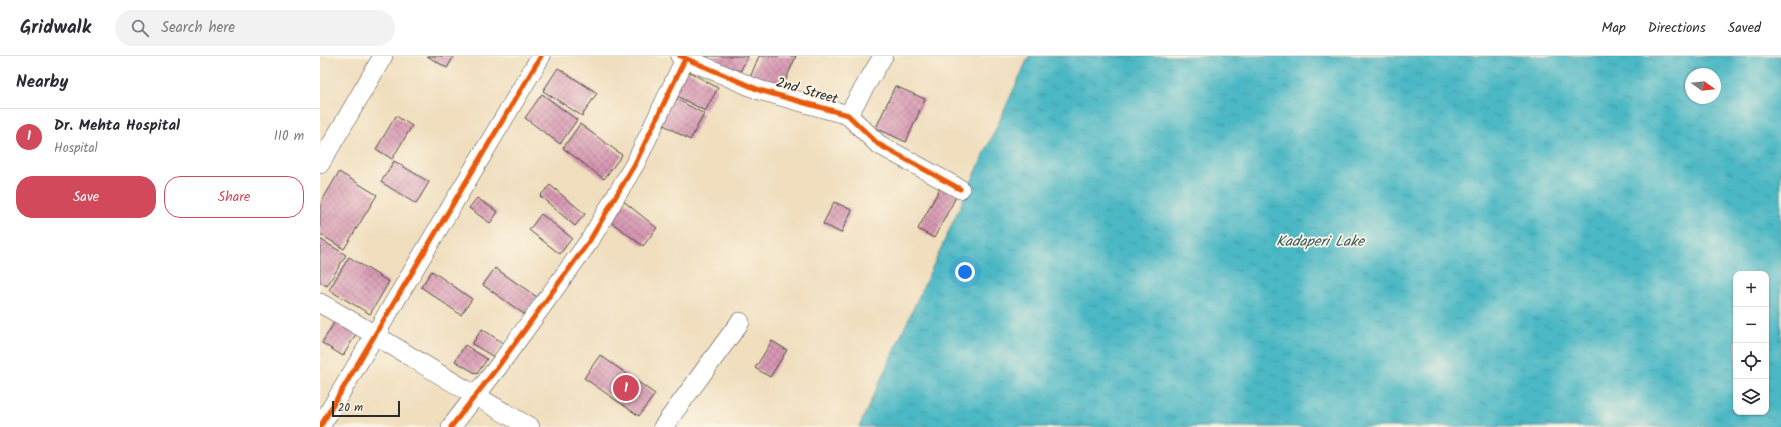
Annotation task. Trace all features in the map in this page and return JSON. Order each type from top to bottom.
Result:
[{"type":"street","points":[[320,164],[383,56]]},
{"type":"street","points":[[320,427],[541,56]]},
{"type":"street","points":[[848,115],[883,56]]},
{"type":"street","points":[[451,427],[590,240],[636,162],[682,57]]},
{"type":"street","name":"2nd Street","points":[[682,57],[759,90],[848,115],[878,144],[960,189]]},
{"type":"street","points":[[320,303],[376,334],[475,396],[530,427]]},
{"type":"street","points":[[663,427],[740,322]]},
{"type":"water","name":"Kadaperi Lake","points":[[1029,56],[1781,56],[1781,427],[859,427]]},
{"type":"building","points":[[427,56],[454,56],[447,68]]},
{"type":"building","points":[[695,56],[748,56],[737,78]]},
{"type":"building","points":[[759,56],[796,56],[780,93],[749,80]]},
{"type":"building","points":[[558,68],[597,93],[582,116],[543,91]]},
{"type":"building","points":[[686,70],[718,88],[705,111],[673,94]]},
{"type":"building","points":[[895,86],[925,99],[906,142],[876,128]]},
{"type":"building","points":[[542,94],[577,120],[560,144],[525,118]]},
{"type":"building","points":[[671,96],[704,114],[690,140],[657,121]]},
{"type":"building","points":[[396,116],[412,126],[392,159],[376,149]]},
{"type":"building","points":[[580,124],[622,155],[604,179],[563,148]]},
{"type":"building","points":[[394,161],[429,182],[416,204],[381,182]]},
{"type":"building","points":[[339,172],[377,195],[344,249],[320,234],[320,204]]},
{"type":"building","points":[[550,185],[585,214],[575,226],[540,196]]},
{"type":"building","points":[[941,186],[957,195],[934,238],[918,229]]},
{"type":"building","points":[[477,198],[498,212],[490,223],[469,208]]},
{"type":"building","points":[[622,200],[657,228],[643,246],[607,219]]},
{"type":"building","points":[[834,202],[852,210],[841,233],[823,224]]},
{"type":"building","points":[[541,214],[572,238],[560,254],[529,230]]},
{"type":"building","points":[[320,239],[346,255],[327,286],[320,282]]},
{"type":"building","points":[[349,257],[389,282],[370,314],[329,290]]},
{"type":"building","points":[[495,268],[537,297],[524,314],[483,285]]},
{"type":"building","points":[[432,271],[472,299],[461,315],[421,287]]},
{"type":"building","points":[[338,316],[359,329],[343,356],[322,343]]},
{"type":"building","points":[[482,329],[503,343],[494,357],[472,344]]},
{"type":"building","points":[[772,341],[787,350],[770,377],[755,368]]},
{"type":"building","points":[[465,345],[487,359],[477,374],[455,361]]},
{"type":"building","points":[[600,355],[655,394],[639,416],[584,378]]},
{"type":"cycle path","points":[[320,427],[541,56]]},
{"type":"cycle path","points":[[680,56],[759,90],[848,115],[878,144],[960,189]]},
{"type":"cycle path","points":[[451,427],[497,368],[590,240],[636,162],[685,59]]},
{"type":"place","name":"Dr. Mehta Hospital","points":[[626,388]]}]
